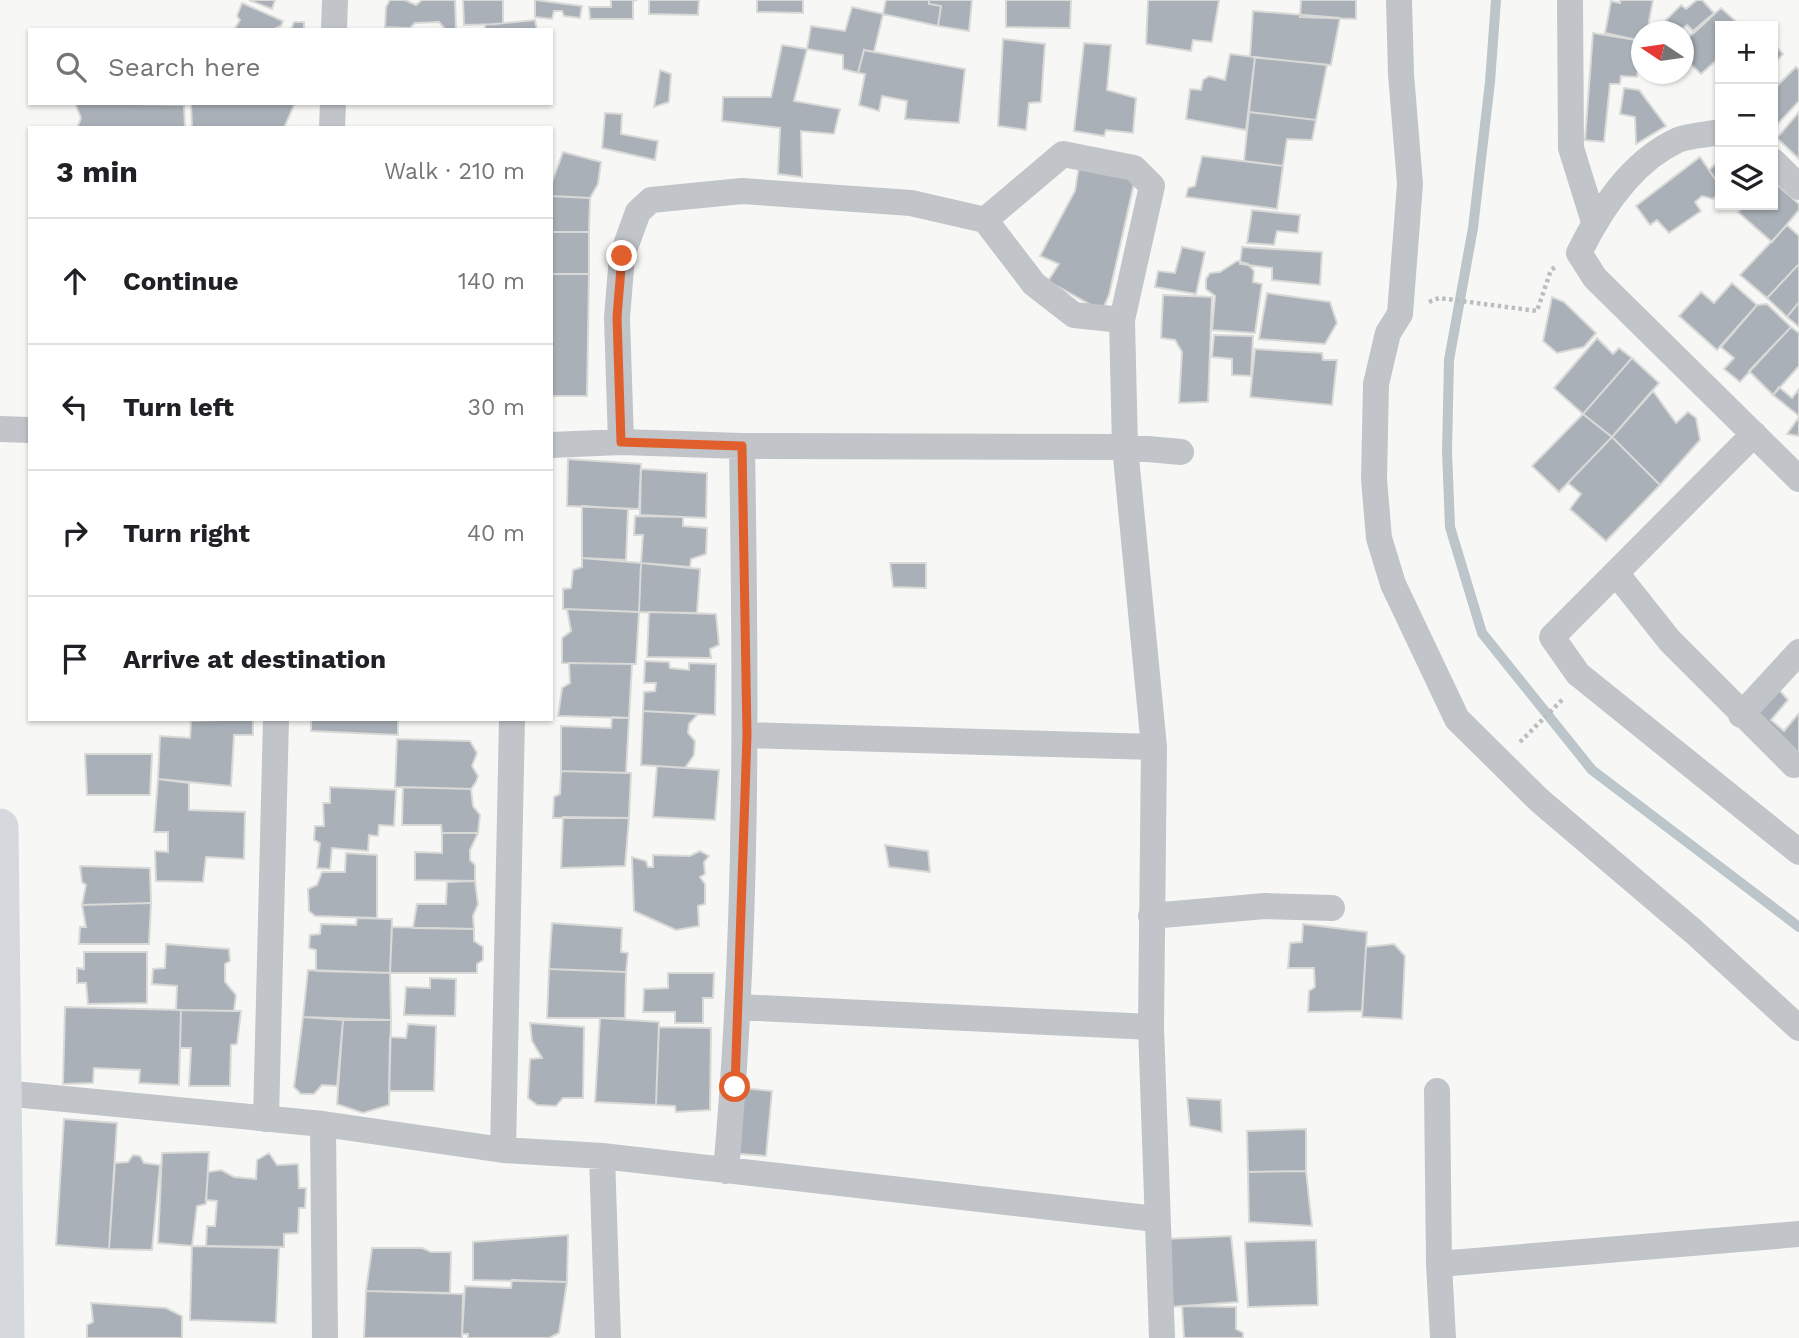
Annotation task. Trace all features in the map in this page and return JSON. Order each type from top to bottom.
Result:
[{"type":"main road","points":[[0,827],[2,1231],[6,1338]]},
{"type":"street","points":[[334,28],[335,0]]},
{"type":"street","points":[[1399,0],[1401,74],[1410,184],[1399,314],[1388,333],[1376,384],[1374,479],[1378,538],[1393,584],[1457,719],[1539,800],[1693,932],[1799,1028]]},
{"type":"street","points":[[1570,0],[1571,148],[1594,222]]},
{"type":"street","points":[[332,126],[333,105]]},
{"type":"street","points":[[1715,133],[1678,139],[1633,173],[1594,222],[1579,253],[1595,278],[1799,479]]},
{"type":"street","points":[[985,220],[1063,153],[1134,168],[1152,186],[1122,320],[1125,447],[1154,747],[1152,1027],[1156,1219],[1162,1338]]},
{"type":"street","points":[[1778,166],[1799,187]]},
{"type":"street","points":[[621,442],[617,317],[622,256],[638,212],[651,200],[742,191],[911,204],[985,220],[1034,284],[1074,315],[1122,320]]},
{"type":"street","points":[[0,429],[28,430]]},
{"type":"street","points":[[1754,434],[1552,637],[1578,674],[1799,852]]},
{"type":"street","points":[[553,445],[621,442],[742,446],[1125,447],[1181,452]]},
{"type":"street","points":[[726,1171],[739,1007],[747,735],[742,446]]},
{"type":"street","points":[[1616,573],[1670,641],[1741,715],[1794,765]]},
{"type":"street","points":[[1741,715],[1799,652]]},
{"type":"street","points":[[266,1119],[276,721]]},
{"type":"street","points":[[503,1150],[512,721]]},
{"type":"street","points":[[747,735],[1154,747]]},
{"type":"street","points":[[1151,916],[1265,906],[1332,908]]},
{"type":"street","points":[[739,1007],[1152,1027]]},
{"type":"street","points":[[1437,1091],[1439,1264],[1443,1338]]},
{"type":"street","points":[[3,1093],[323,1124],[503,1150],[602,1156],[1156,1219]]},
{"type":"street","points":[[323,1124],[325,1338]]},
{"type":"street","points":[[602,1156],[608,1338]]},
{"type":"street","points":[[1439,1264],[1799,1234]]},
{"type":"path","points":[[1439,298],[1537,311],[1552,270],[1579,253]]},
{"type":"path","points":[[1531,732],[1569,693]]},
{"type":"building","points":[[249,0],[275,0],[272,9]]},
{"type":"building","points":[[390,0],[405,0],[416,5],[422,0],[455,0],[456,28],[444,28],[439,22],[415,23],[410,28],[385,27],[386,7]]},
{"type":"building","points":[[463,0],[503,0],[503,24],[464,25]]},
{"type":"building","points":[[535,0],[582,6],[580,18],[564,16],[562,11],[554,11],[552,19],[535,17]]},
{"type":"building","points":[[611,0],[637,0],[633,1],[633,19],[590,19],[589,7],[611,7]]},
{"type":"building","points":[[649,0],[699,0],[698,15],[649,14]]},
{"type":"building","points":[[757,0],[803,0],[803,13],[757,12]]},
{"type":"building","points":[[886,0],[929,0],[929,4],[941,6],[938,26],[883,14]]},
{"type":"building","points":[[929,0],[972,0],[969,31],[938,26],[941,6],[929,4]]},
{"type":"building","points":[[1006,0],[1071,0],[1070,28],[1006,27]]},
{"type":"building","points":[[1148,0],[1219,0],[1212,42],[1193,40],[1191,51],[1146,44]]},
{"type":"building","points":[[1301,0],[1356,0],[1356,19],[1300,17]]},
{"type":"building","points":[[1620,0],[1653,0],[1649,21],[1631,21],[1631,39],[1605,33],[1611,1],[1620,3]]},
{"type":"building","points":[[1697,0],[1702,0],[1714,13],[1694,30],[1694,21],[1666,20],[1681,5],[1686,9]]},
{"type":"building","points":[[242,3],[283,21],[281,26],[276,28],[235,28],[240,20],[237,16]]},
{"type":"building","points":[[852,7],[883,14],[874,52],[864,50],[858,73],[843,69],[843,55],[807,49],[811,26],[845,31]]},
{"type":"building","points":[[1721,8],[1735,21],[1715,21],[1715,61],[1701,74],[1694,67],[1694,33]]},
{"type":"building","points":[[1253,11],[1340,18],[1331,65],[1250,57]]},
{"type":"building","points":[[535,20],[537,28],[485,28],[485,25]]},
{"type":"building","points":[[294,22],[304,22],[304,28],[292,28]]},
{"type":"building","points":[[1593,33],[1631,39],[1631,77],[1621,76],[1620,84],[1610,84],[1604,142],[1585,140]]},
{"type":"building","points":[[1003,39],[1045,44],[1041,102],[1029,103],[1026,130],[998,126]]},
{"type":"building","points":[[1084,43],[1111,45],[1107,90],[1136,98],[1133,133],[1106,130],[1104,136],[1074,131]]},
{"type":"building","points":[[782,45],[807,49],[794,101],[840,109],[834,134],[801,131],[802,177],[778,174],[780,128],[722,121],[723,97],[771,97]]},
{"type":"building","points":[[864,50],[965,69],[959,123],[905,119],[907,101],[882,96],[879,111],[859,105],[865,74],[858,73]]},
{"type":"building","points":[[1230,54],[1255,57],[1246,130],[1186,119],[1190,89],[1201,90],[1203,80],[1209,76],[1225,80]]},
{"type":"building","points":[[1255,57],[1327,65],[1316,120],[1249,112]]},
{"type":"building","points":[[1796,67],[1799,70],[1799,101],[1778,124],[1778,85]]},
{"type":"building","points":[[660,70],[671,74],[669,102],[654,107]]},
{"type":"building","points":[[1624,88],[1639,90],[1666,126],[1636,144],[1635,117],[1620,114]]},
{"type":"building","points":[[76,105],[184,105],[185,126],[78,126],[81,118]]},
{"type":"building","points":[[191,105],[294,105],[285,126],[192,126]]},
{"type":"building","points":[[1249,112],[1316,120],[1312,140],[1287,139],[1283,166],[1244,161]]},
{"type":"building","points":[[1799,112],[1799,159],[1778,137]]},
{"type":"building","points":[[605,113],[622,114],[621,134],[658,141],[655,160],[602,148]]},
{"type":"building","points":[[563,152],[601,162],[598,184],[590,198],[553,196],[553,180]]},
{"type":"building","points":[[1202,156],[1283,166],[1277,209],[1186,197],[1188,188],[1195,186]]},
{"type":"building","points":[[1700,157],[1715,179],[1715,197],[1702,196],[1695,202],[1701,211],[1669,233],[1657,220],[1650,225],[1636,206]]},
{"type":"building","points":[[1715,165],[1715,179],[1709,170]]},
{"type":"building","points":[[1079,166],[1135,179],[1109,295],[1102,311],[1048,281],[1059,264],[1040,256],[1075,191]]},
{"type":"building","points":[[1778,185],[1799,204],[1799,210],[1772,242],[1738,212],[1778,210]]},
{"type":"building","points":[[553,196],[590,198],[589,232],[553,232]]},
{"type":"building","points":[[1252,210],[1300,215],[1298,233],[1277,231],[1274,245],[1247,243]]},
{"type":"building","points":[[1787,225],[1799,236],[1799,264],[1767,298],[1740,275]]},
{"type":"building","points":[[553,232],[589,232],[589,274],[553,274]]},
{"type":"building","points":[[1182,247],[1205,252],[1196,294],[1155,287],[1158,271],[1175,273]]},
{"type":"building","points":[[1242,247],[1322,252],[1320,285],[1272,280],[1272,268],[1240,264]]},
{"type":"building","points":[[1237,261],[1248,264],[1254,271],[1253,282],[1262,284],[1255,333],[1212,330],[1215,296],[1206,289],[1206,279],[1210,273],[1220,272]]},
{"type":"building","points":[[1799,264],[1799,302],[1787,317],[1767,298]]},
{"type":"building","points":[[553,274],[589,274],[587,396],[553,396]]},
{"type":"building","points":[[1732,283],[1757,305],[1717,350],[1679,316],[1701,292],[1714,303]]},
{"type":"building","points":[[1267,293],[1330,302],[1337,323],[1325,344],[1259,339]]},
{"type":"building","points":[[1163,295],[1212,297],[1208,402],[1179,403],[1182,352],[1175,340],[1161,338]]},
{"type":"building","points":[[1552,297],[1564,302],[1596,333],[1584,347],[1557,353],[1543,341]]},
{"type":"building","points":[[1799,302],[1799,327],[1787,317]]},
{"type":"building","points":[[1767,304],[1791,327],[1740,382],[1724,369],[1734,358],[1721,347],[1757,305]]},
{"type":"building","points":[[1791,327],[1799,333],[1799,366],[1773,395],[1749,371]]},
{"type":"building","points":[[1214,335],[1253,336],[1251,376],[1232,375],[1232,359],[1212,357]]},
{"type":"building","points":[[1597,338],[1613,354],[1619,348],[1632,358],[1583,414],[1554,388]]},
{"type":"building","points":[[1255,349],[1322,353],[1323,360],[1337,360],[1332,405],[1250,397]]},
{"type":"building","points":[[1632,358],[1659,383],[1612,437],[1583,414]]},
{"type":"building","points":[[1779,387],[1792,398],[1799,389],[1799,416],[1773,395]]},
{"type":"building","points":[[1653,391],[1676,423],[1688,412],[1696,418],[1700,440],[1660,485],[1612,437]]},
{"type":"building","points":[[1583,414],[1612,437],[1559,492],[1532,466]]},
{"type":"building","points":[[1799,417],[1799,436],[1787,434]]},
{"type":"building","points":[[1612,437],[1660,485],[1606,541],[1570,509],[1581,494],[1568,483]]},
{"type":"building","points":[[568,459],[641,464],[639,509],[567,506]]},
{"type":"building","points":[[641,469],[707,473],[706,518],[640,515]]},
{"type":"building","points":[[582,506],[628,509],[626,560],[582,558]]},
{"type":"building","points":[[635,516],[683,517],[683,526],[707,528],[706,554],[691,559],[690,567],[641,563],[643,535],[634,535]]},
{"type":"building","points":[[582,558],[641,563],[639,612],[563,609],[563,589],[571,588],[573,570],[582,567]]},
{"type":"building","points":[[641,563],[700,569],[697,613],[639,612]]},
{"type":"building","points":[[890,563],[926,563],[926,588],[893,587]]},
{"type":"building","points":[[567,609],[639,612],[636,664],[562,663],[562,638],[571,631]]},
{"type":"building","points":[[649,612],[716,614],[719,645],[710,649],[711,658],[647,657]]},
{"type":"building","points":[[645,661],[669,662],[670,668],[689,670],[689,663],[716,664],[715,715],[643,711],[644,692],[655,691],[656,683],[644,683]]},
{"type":"building","points":[[569,663],[632,664],[629,718],[558,716],[562,688],[570,683]]},
{"type":"building","points":[[1775,685],[1788,700],[1771,720],[1784,731],[1799,713],[1799,767],[1748,716]]},
{"type":"building","points":[[643,711],[698,714],[689,724],[688,733],[695,741],[694,755],[685,768],[641,765]]},
{"type":"building","points":[[612,717],[629,718],[626,773],[561,771],[561,726],[611,728]]},
{"type":"building","points":[[191,721],[253,721],[253,735],[234,735],[231,786],[158,779],[160,736],[190,738]]},
{"type":"building","points":[[311,721],[398,721],[398,735],[311,731]]},
{"type":"building","points":[[397,739],[470,741],[477,753],[472,766],[478,776],[476,782],[471,789],[395,787]]},
{"type":"building","points":[[85,754],[152,754],[150,795],[87,795]]},
{"type":"building","points":[[657,766],[719,770],[715,820],[653,817]]},
{"type":"building","points":[[561,771],[631,773],[629,818],[553,818],[554,797],[560,794]]},
{"type":"building","points":[[158,779],[189,783],[189,810],[245,812],[244,859],[206,857],[203,882],[156,881],[155,851],[168,852],[168,832],[154,832]]},
{"type":"building","points":[[330,787],[396,790],[394,826],[379,825],[378,836],[369,835],[368,851],[332,848],[330,869],[317,868],[320,843],[314,840],[315,826],[324,826],[323,803],[330,803]]},
{"type":"building","points":[[403,787],[471,789],[473,806],[480,815],[478,833],[442,833],[441,825],[402,825]]},
{"type":"building","points":[[563,817],[629,818],[625,866],[561,868]]},
{"type":"building","points":[[442,833],[478,833],[470,850],[470,860],[475,865],[475,881],[415,880],[415,852],[442,853]]},
{"type":"building","points":[[885,845],[928,851],[930,872],[889,867]]},
{"type":"building","points":[[700,851],[709,856],[704,862],[705,874],[700,877],[705,884],[705,904],[698,906],[699,926],[676,930],[634,911],[632,857],[646,861],[648,867],[653,867],[653,855],[690,856]]},
{"type":"building","points":[[346,853],[377,855],[377,918],[315,916],[309,911],[308,889],[317,885],[322,872],[345,872]]},
{"type":"building","points":[[80,866],[150,868],[151,903],[82,905],[86,885],[82,882]]},
{"type":"building","points":[[475,881],[478,904],[473,916],[474,929],[413,928],[417,904],[446,904],[447,882]]},
{"type":"building","points":[[151,903],[149,944],[79,944],[80,927],[86,927],[82,905]]},
{"type":"building","points":[[357,918],[392,919],[390,973],[316,971],[316,950],[309,948],[310,935],[320,934],[321,924],[356,925]]},
{"type":"building","points":[[552,923],[622,928],[621,952],[628,953],[626,972],[549,969]]},
{"type":"building","points":[[1303,924],[1367,932],[1362,1011],[1308,1012],[1309,991],[1315,987],[1314,968],[1288,968],[1290,943],[1302,942]]},
{"type":"building","points":[[392,927],[474,929],[474,941],[483,947],[483,960],[477,964],[477,973],[390,973]]},
{"type":"building","points":[[166,944],[229,949],[230,961],[225,964],[225,982],[236,995],[234,1011],[176,1010],[177,986],[152,984],[153,969],[165,968]]},
{"type":"building","points":[[1394,944],[1405,956],[1402,1019],[1362,1017],[1366,947]]},
{"type":"building","points":[[84,952],[147,952],[147,1003],[88,1004],[86,983],[77,983],[77,968],[84,969]]},
{"type":"building","points":[[549,969],[626,972],[625,1018],[547,1018]]},
{"type":"building","points":[[308,970],[390,973],[391,1020],[303,1017]]},
{"type":"building","points":[[668,973],[714,973],[713,998],[703,998],[703,1023],[675,1023],[675,1012],[643,1012],[644,989],[668,988]]},
{"type":"building","points":[[430,978],[456,979],[455,1016],[404,1015],[406,987],[430,988]]},
{"type":"building","points":[[65,1007],[181,1010],[179,1085],[139,1083],[140,1070],[94,1068],[93,1083],[63,1084]]},
{"type":"building","points":[[181,1010],[241,1011],[237,1044],[231,1045],[230,1086],[189,1086],[191,1048],[180,1048]]},
{"type":"building","points":[[303,1017],[343,1020],[337,1086],[322,1085],[314,1094],[301,1094],[294,1087]]},
{"type":"building","points":[[600,1018],[659,1022],[656,1105],[595,1102]]},
{"type":"building","points":[[343,1020],[391,1020],[389,1105],[363,1113],[337,1104]]},
{"type":"building","points":[[530,1023],[584,1027],[583,1098],[563,1098],[556,1106],[537,1105],[528,1098],[530,1059],[542,1058],[532,1041]]},
{"type":"building","points":[[408,1024],[436,1026],[434,1091],[389,1091],[390,1037],[406,1038]]},
{"type":"building","points":[[659,1027],[711,1028],[710,1110],[676,1112],[675,1106],[656,1105]]},
{"type":"building","points":[[735,1087],[772,1091],[766,1156],[728,1153]]},
{"type":"building","points":[[1187,1098],[1221,1100],[1222,1132],[1190,1126]]},
{"type":"building","points":[[64,1119],[117,1123],[109,1249],[56,1245]]},
{"type":"building","points":[[1306,1129],[1306,1171],[1248,1172],[1247,1131]]},
{"type":"building","points":[[209,1152],[206,1204],[197,1206],[192,1246],[158,1243],[162,1153]]},
{"type":"building","points":[[269,1153],[277,1165],[298,1164],[299,1188],[306,1188],[305,1208],[299,1208],[298,1233],[284,1234],[284,1247],[206,1246],[207,1226],[215,1226],[217,1201],[206,1200],[208,1172],[221,1170],[234,1177],[256,1179],[257,1160]]},
{"type":"building","points":[[133,1155],[140,1156],[144,1163],[160,1165],[152,1250],[109,1249],[115,1163],[128,1162]]},
{"type":"building","points":[[1306,1171],[1312,1226],[1249,1222],[1248,1172]]},
{"type":"building","points":[[568,1235],[567,1282],[473,1280],[473,1242]]},
{"type":"building","points":[[1231,1236],[1238,1302],[1169,1307],[1165,1239]]},
{"type":"building","points":[[1316,1240],[1318,1305],[1248,1307],[1245,1242]]},
{"type":"building","points":[[192,1246],[279,1248],[276,1323],[190,1320]]},
{"type":"building","points":[[372,1248],[422,1248],[431,1252],[451,1252],[450,1293],[366,1291]]},
{"type":"building","points":[[512,1280],[567,1282],[559,1333],[549,1338],[468,1338],[468,1334],[462,1334],[465,1286],[511,1288]]},
{"type":"building","points":[[366,1291],[463,1294],[462,1338],[364,1338]]},
{"type":"building","points":[[91,1303],[166,1308],[182,1316],[182,1338],[87,1338],[87,1325],[93,1322]]},
{"type":"building","points":[[1182,1306],[1236,1307],[1236,1329],[1243,1333],[1243,1338],[1184,1338]]},
{"type":"waterway","points":[[1496,0],[1490,82],[1473,228],[1449,360],[1447,451],[1450,527],[1482,633],[1592,770],[1799,927]]},
{"type":"route","points":[[622,256],[617,317],[621,442],[742,446],[747,735],[735,1087]]}]
